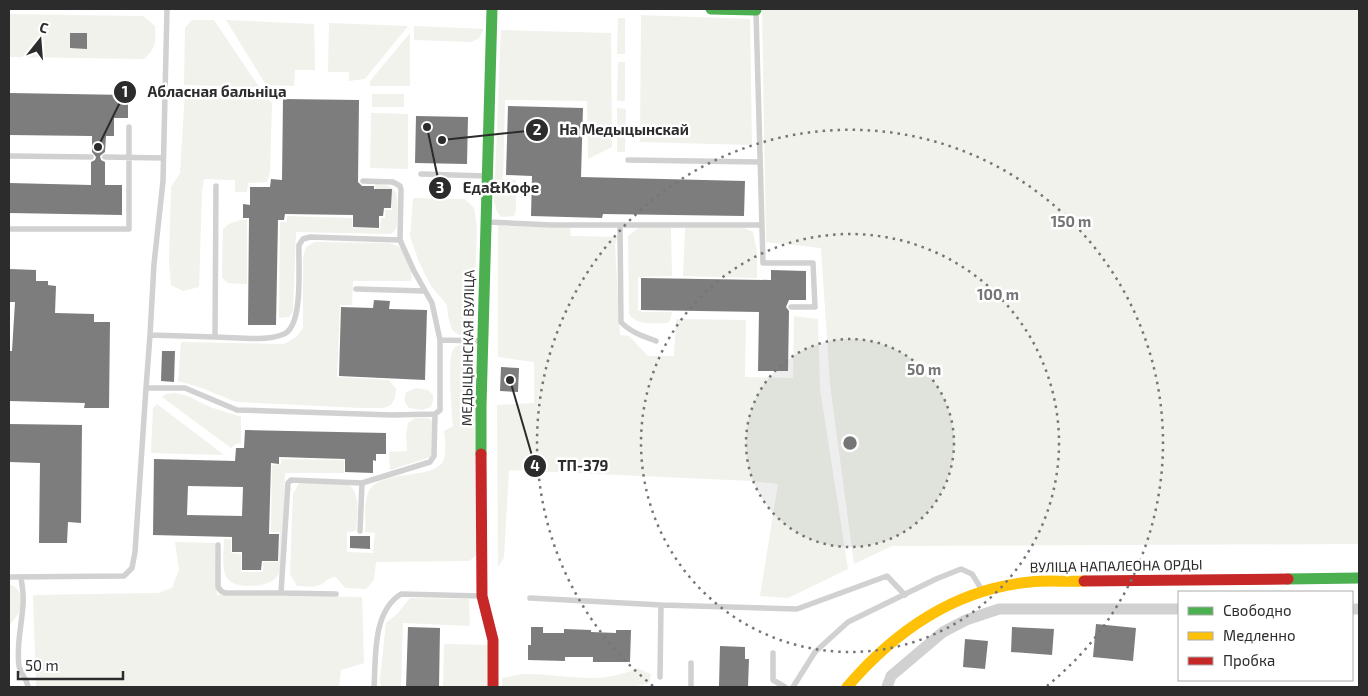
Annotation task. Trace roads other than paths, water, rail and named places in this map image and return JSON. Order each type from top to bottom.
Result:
[{"type":"street","name":"МЕДЫЦЫНСКАЯ ВУЛІЦА","points":[[492,9],[482,342],[482,596],[493,640],[493,687]]},
{"type":"street","points":[[711,9],[756,10]]},
{"type":"street","name":"ВУЛІЦА НАПАЛЕОНА ОРДЫ","points":[[847,687],[869,661],[904,630],[941,608],[983,591],[1030,582],[1359,578]]},
{"type":"street","points":[[887,687],[891,676],[943,632],[973,617],[999,609],[1178,609]]},
{"type":"lane","points":[[9,577],[124,576],[132,568],[135,552],[154,264],[163,181],[167,9]]},
{"type":"lane","points":[[756,10],[763,263],[812,263],[815,307],[791,307]]},
{"type":"lane","points":[[9,229],[129,229],[129,127]]},
{"type":"lane","points":[[9,156],[92,157]]},
{"type":"lane","points":[[105,157],[164,158]]},
{"type":"lane","points":[[628,160],[759,162]]},
{"type":"lane","points":[[422,174],[488,176]]},
{"type":"lane","points":[[146,388],[185,388],[237,410],[392,415],[435,414],[440,410],[440,340],[432,303],[424,291],[400,240],[400,186],[393,182],[363,181]]},
{"type":"lane","points":[[214,337],[216,186]]},
{"type":"lane","points":[[486,222],[552,225],[761,225]]},
{"type":"lane","points":[[620,225],[621,322],[636,333],[656,341]]},
{"type":"lane","points":[[150,335],[267,338],[286,334],[293,324],[298,310],[300,245],[303,239],[310,236],[400,240]]},
{"type":"lane","points":[[356,289],[424,291]]},
{"type":"lane","points":[[440,340],[482,342]]},
{"type":"lane","points":[[281,593],[288,482],[291,480],[362,483],[430,462],[434,456],[435,414]]},
{"type":"lane","points":[[360,531],[362,483]]},
{"type":"lane","points":[[218,545],[218,587],[220,591],[225,593],[336,594]]},
{"type":"lane","points":[[793,687],[815,652],[848,622],[936,579],[961,569],[972,574],[983,591]]},
{"type":"lane","points":[[530,598],[661,605],[797,609],[887,576],[905,595]]},
{"type":"lane","points":[[21,577],[24,602],[18,642],[19,666],[21,675],[26,680],[28,687]]},
{"type":"lane","points":[[374,687],[379,625],[395,598],[401,594],[482,596]]},
{"type":"lane","points":[[660,677],[661,605]]},
{"type":"lane","points":[[773,653],[773,680],[785,687]]},
{"type":"lane","points":[[691,663],[691,687]]},
{"type":"place","name":"Еда&Кофе","points":[[427,127]]},
{"type":"place","name":"На Медыцынскай","points":[[442,140]]},
{"type":"place","name":"Абласная бальніца","points":[[98,147]]},
{"type":"place","name":"ТП-379","points":[[510,380]]}]
